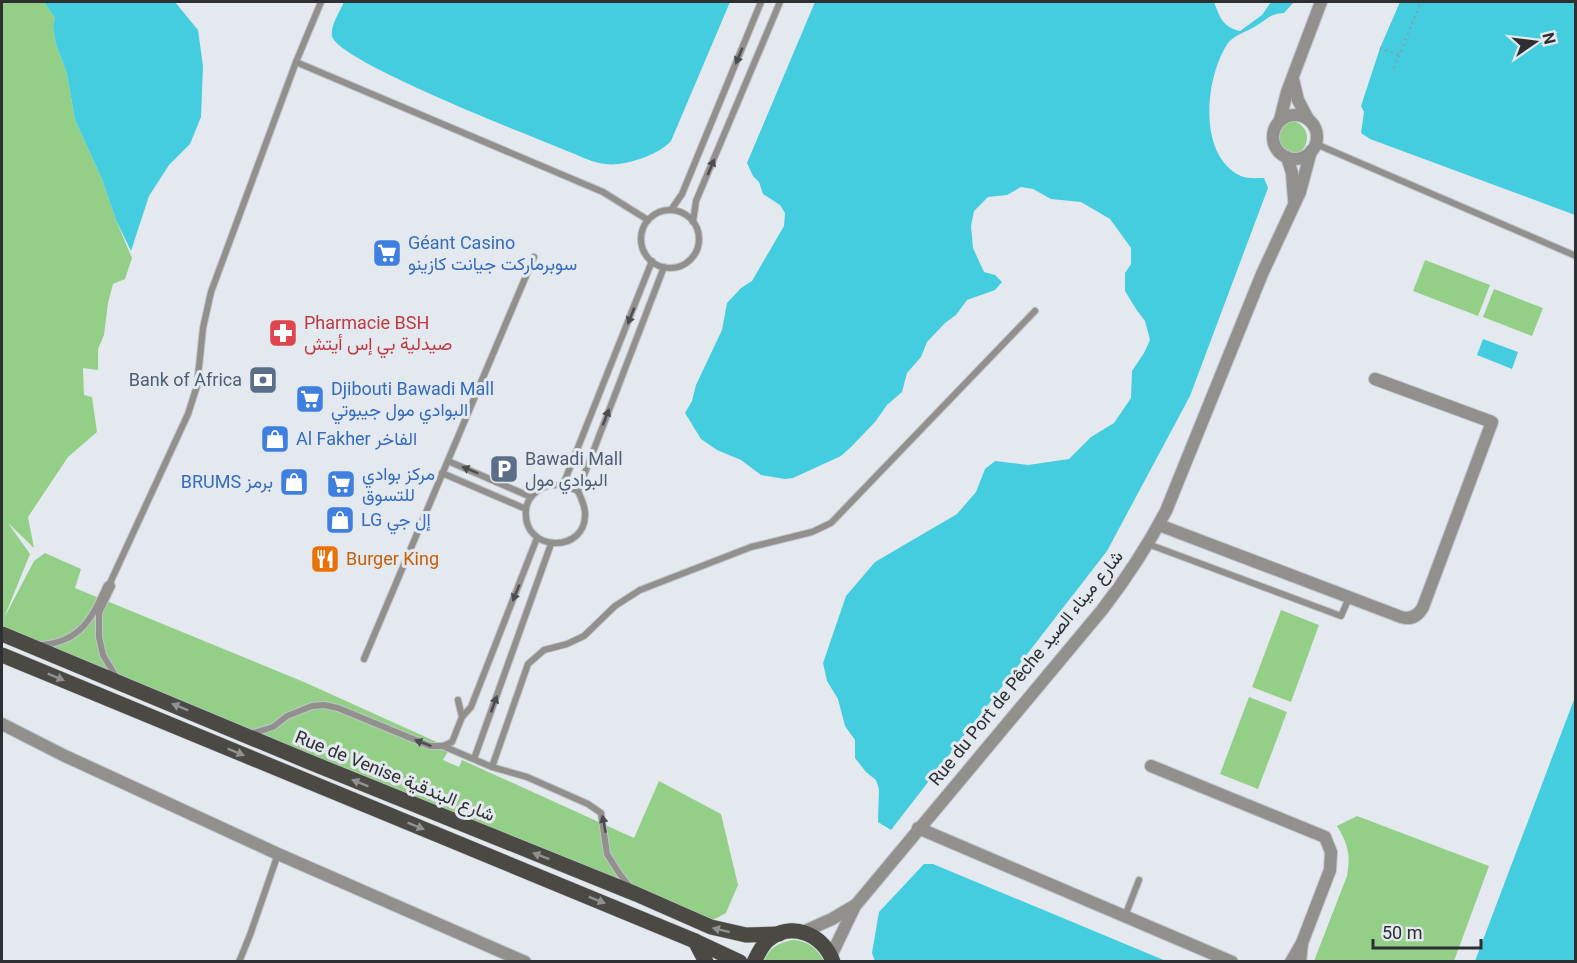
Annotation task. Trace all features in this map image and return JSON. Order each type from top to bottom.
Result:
[{"type":"main road","name":"Rue de Venise شارع البندقية","points":[[2,634],[435,814],[636,894],[711,927],[746,935],[803,932]]},
{"type":"main road","name":"Rue de Venise شارع البندقية","points":[[2,655],[695,941],[740,962]]},
{"type":"main road","points":[[803,932],[815,937],[825,945],[832,959]]},
{"type":"main road","points":[[754,962],[759,950],[768,940],[779,934]]},
{"type":"main road","points":[[695,941],[706,962]]},
{"type":"street","points":[[1293,79],[1298,100],[1316,130],[1314,148],[1300,158],[1287,157],[1280,153],[1273,136],[1280,120],[1287,92],[1321,2]]},
{"type":"street","points":[[1280,120],[1296,114],[1308,118]]},
{"type":"street","name":"Rue du Port de Pêche شارع ميناء الصيد","points":[[832,959],[855,906],[1102,610],[1148,544],[1159,525],[1191,451],[1257,284],[1305,179],[1314,148]]},
{"type":"street","name":"Rue du Port de Pêche شارع ميناء الصيد","points":[[1287,157],[1292,172],[1294,205]]},
{"type":"street","points":[[1159,525],[1406,619],[1416,616],[1420,612],[1492,422],[1375,379]]},
{"type":"street","points":[[2,724],[65,756],[278,854],[525,962]]},
{"type":"street","points":[[1151,766],[1325,837],[1331,852],[1330,870],[1302,943],[1292,962]]},
{"type":"street","points":[[918,828],[1232,962]]},
{"type":"street","name":"Rue du Port de Pêche شارع ميناء الصيد","points":[[803,932],[855,906]]},
{"type":"street","points":[[1300,962],[1302,943]]},
{"type":"lane","points":[[22,643],[51,644],[74,635],[89,621],[110,583],[188,414],[197,386],[203,328],[211,292],[296,62],[321,2]]},
{"type":"lane","points":[[671,210],[682,194],[761,2]]},
{"type":"lane","points":[[693,222],[696,201],[780,2]]},
{"type":"lane","points":[[296,62],[603,192],[648,220]]},
{"type":"lane","points":[[1314,148],[1575,256]]},
{"type":"lane","points":[[671,210],[682,213],[693,222],[698,231],[699,241],[691,259],[683,265],[664,267],[652,261],[642,246],[644,228],[648,220],[661,212],[671,210]]},
{"type":"lane","points":[[364,659],[534,257]]},
{"type":"lane","points":[[563,485],[652,261]]},
{"type":"lane","points":[[578,491],[563,485],[550,485],[539,489],[531,497],[526,509],[526,520],[530,530],[537,538],[551,544],[565,543],[576,536],[583,525],[585,512],[578,491],[664,267]]},
{"type":"lane","points":[[492,767],[532,658],[544,650],[567,644],[584,636],[615,606],[640,590],[751,547],[812,532],[831,523],[1035,310]]},
{"type":"lane","points":[[448,461],[531,497]]},
{"type":"lane","points":[[442,473],[526,509]]},
{"type":"lane","points":[[443,746],[452,742],[462,717],[471,707],[537,538]]},
{"type":"lane","points":[[474,759],[551,544]]},
{"type":"lane","points":[[1148,544],[1341,616],[1349,597]]},
{"type":"lane","points":[[110,583],[112,586],[99,613],[99,637],[103,655],[120,682]]},
{"type":"lane","points":[[458,700],[462,717]]},
{"type":"lane","points":[[247,735],[273,727],[287,717],[312,706],[324,705],[338,708],[430,746],[443,746],[492,767],[527,777],[588,804],[601,813],[607,854],[636,894]]},
{"type":"lane","points":[[239,962],[278,854]]},
{"type":"lane","points":[[1125,916],[1139,880]]},
{"type":"path","points":[[1394,68],[1421,3],[1414,2]]},
{"type":"path","points":[[1380,48],[1399,55]]},
{"type":"green space","points":[[2,2],[44,2],[55,18],[53,26],[56,44],[67,74],[75,120],[102,179],[132,258],[125,279],[113,284],[104,335],[98,349],[98,370],[83,368],[84,395],[92,397],[97,432],[68,457],[28,517],[34,548],[8,523],[30,554],[4,618],[34,561],[45,553],[81,569],[75,588],[304,682],[450,748],[443,760],[459,767],[462,760],[634,838],[659,781],[721,814],[738,885],[726,913],[711,921],[689,922],[274,739],[2,627]]},
{"type":"green space","points":[[1290,121],[1302,126],[1307,138],[1302,150],[1290,155],[1278,150],[1273,138],[1278,126]]},
{"type":"green space","points":[[1425,260],[1490,285],[1478,316],[1413,291]]},
{"type":"green space","points":[[1494,289],[1543,308],[1532,336],[1483,317]]},
{"type":"green space","points":[[1281,610],[1319,625],[1291,702],[1252,687]]},
{"type":"green space","points":[[1249,697],[1287,712],[1258,789],[1220,774]]},
{"type":"green space","points":[[1357,816],[1489,866],[1454,961],[1314,961],[1347,876],[1348,850],[1337,826]]},
{"type":"green space","points":[[792,940],[811,946],[824,961],[764,961],[775,947]]},
{"type":"water","points":[[44,2],[175,2],[198,30],[203,66],[201,117],[190,144],[169,165],[149,196],[131,251],[75,120],[67,74],[56,44],[53,26],[55,18]]},
{"type":"water","points":[[344,2],[730,2],[671,141],[650,155],[631,162],[613,164],[587,159],[486,118],[368,64],[343,48],[332,36],[334,23]]},
{"type":"water","points":[[815,2],[1214,2],[1223,21],[1240,31],[1262,15],[1271,2],[1294,2],[1284,13],[1272,16],[1231,40],[1220,58],[1214,75],[1209,115],[1211,134],[1217,152],[1227,166],[1241,176],[1264,178],[1268,188],[1190,396],[1107,551],[891,830],[878,822],[879,789],[876,780],[855,758],[855,740],[845,726],[838,699],[827,681],[823,663],[846,596],[875,562],[957,514],[976,492],[985,469],[995,461],[1028,465],[1069,459],[1091,437],[1114,423],[1131,398],[1132,371],[1150,340],[1145,321],[1125,291],[1125,273],[1131,264],[1131,248],[1110,219],[1081,202],[1051,199],[1033,189],[1021,187],[1007,195],[988,197],[974,211],[971,226],[973,248],[984,272],[995,275],[1002,282],[995,290],[967,300],[956,315],[927,342],[921,357],[907,373],[902,392],[887,405],[875,422],[841,456],[793,478],[785,479],[761,475],[741,460],[717,450],[701,439],[685,413],[722,330],[727,303],[741,288],[752,281],[784,226],[785,213],[780,205],[763,194],[759,182],[753,176],[747,163]]},
{"type":"water","points":[[1400,2],[1575,2],[1575,215],[1370,139],[1361,133],[1364,112],[1361,106],[1380,48]]},
{"type":"water","points":[[1483,339],[1518,352],[1512,369],[1477,355]]},
{"type":"water","points":[[1575,697],[1575,961],[1475,961]]},
{"type":"water","points":[[924,864],[933,864],[1166,961],[875,961],[872,953],[879,912]]},
{"type":"place","name":"Géant Casino سوبرماركت جيانت كازينو","points":[[387,253]]},
{"type":"place","name":"Pharmacie BSH صيدلية بي إس أيتش","points":[[283,333]]},
{"type":"place","name":"Bank of Africa","points":[[263,380]]},
{"type":"place","name":"Djibouti Bawadi Mall البوادي مول جيبوتي","points":[[310,399]]},
{"type":"place","name":"Al Fakher الفاخر","points":[[275,439]]},
{"type":"place","name":"Bawadi Mall البوادي مول","points":[[504,469]]},
{"type":"place","name":"BRUMS برمز","points":[[294,482]]},
{"type":"place","name":"مركز بوادي للتسوق","points":[[341,484]]},
{"type":"place","name":"LG إل جي","points":[[340,520]]},
{"type":"place","name":"Burger King","points":[[325,559]]}]
